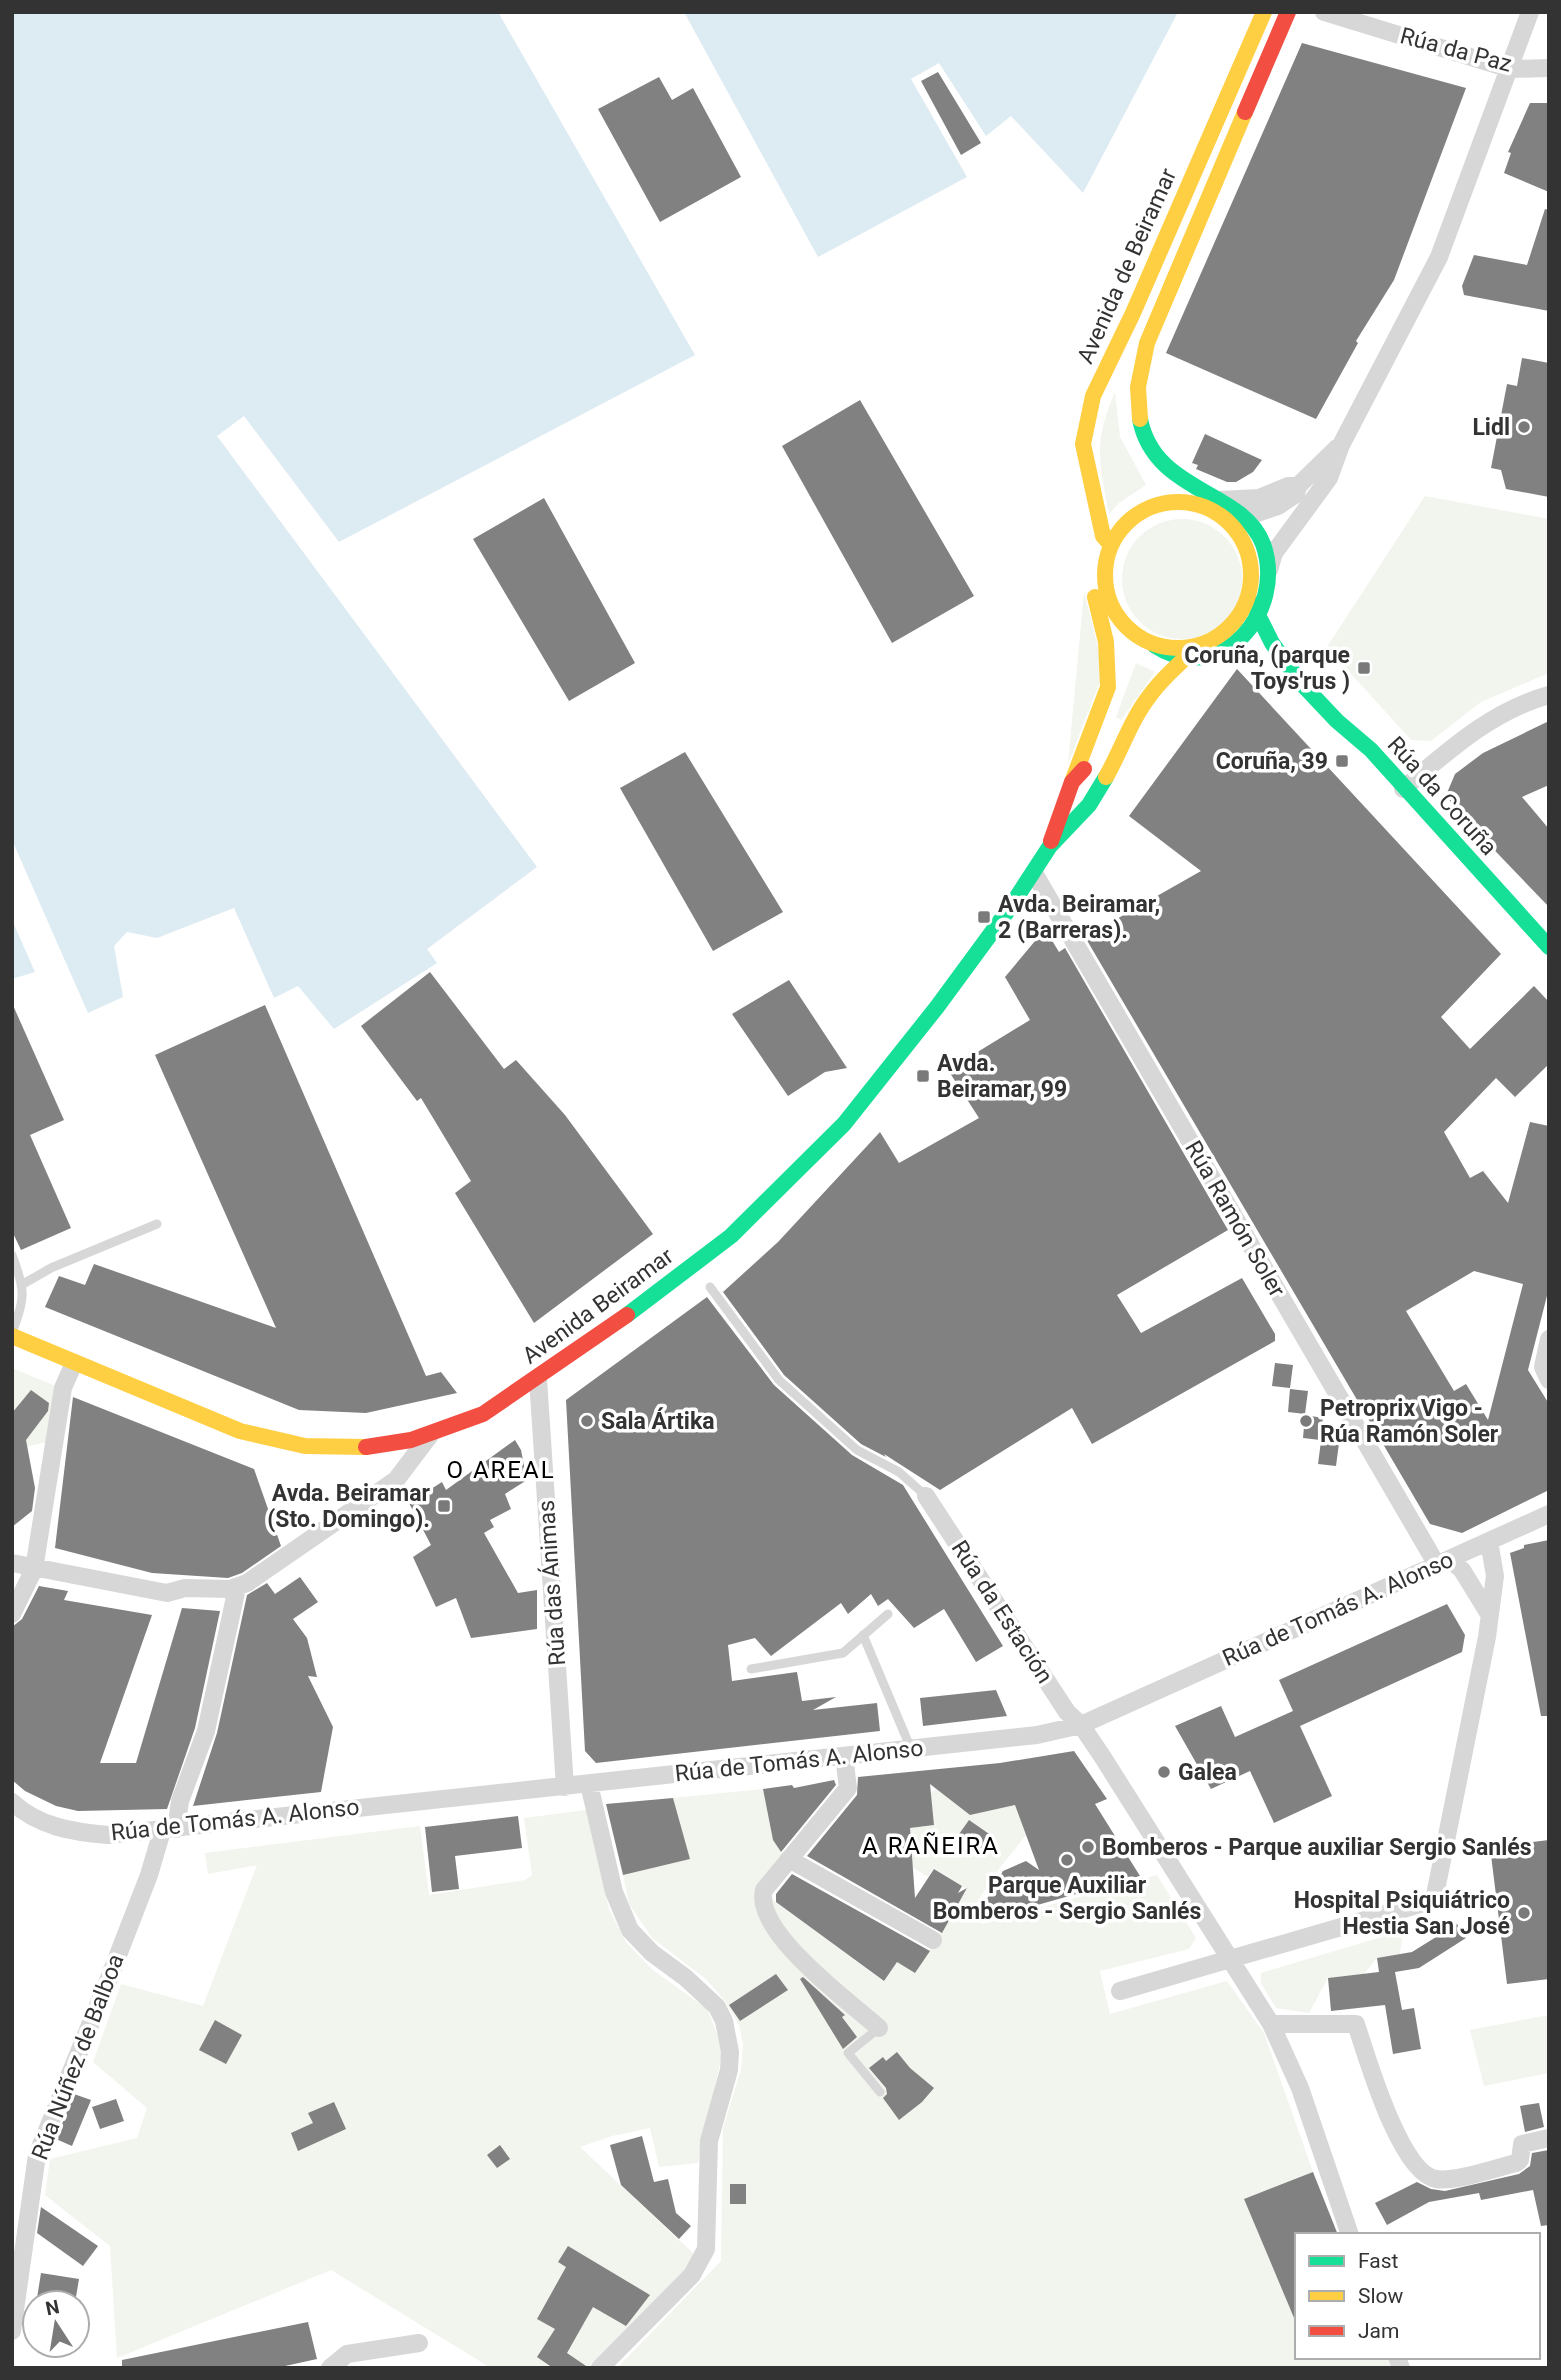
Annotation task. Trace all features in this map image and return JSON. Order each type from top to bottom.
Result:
[{"type":"main road","name":"Avenida de Beiramar","points":[[1111,545],[1103,536],[1083,444],[1093,396],[1133,313],[1264,12]]},
{"type":"main road","name":"Avenida de Beiramar","points":[[1221,509],[1170,472],[1148,446],[1139,415],[1138,392],[1148,353],[1147,343],[1288,12]]},
{"type":"main road","name":"Avenida de Beiramar","points":[[1147,343],[1138,350],[1125,400],[1126,422],[1135,452],[1156,480],[1180,502]]},
{"type":"main road","points":[[1072,782],[1074,771],[1101,714],[1110,668],[1104,629],[1094,596],[1094,549],[1077,456],[1083,444]]},
{"type":"main road","points":[[1182,660],[1133,634],[1116,616],[1108,600],[1105,581],[1111,545],[1126,525],[1146,509],[1180,502],[1221,509],[1245,544],[1252,577],[1250,594],[1233,624],[1201,652]]},
{"type":"main road","points":[[1246,519],[1261,542],[1277,621],[1298,663],[1298,679]]},
{"type":"main road","points":[[1154,645],[1201,652],[1232,646],[1258,617],[1268,578]]},
{"type":"main road","name":"Rúa da Coruña","points":[[1250,594],[1258,617],[1298,679],[1350,735],[1371,750],[1403,789],[1549,947]]},
{"type":"main road","name":"Avenida Beiramar","points":[[12,1334],[194,1413],[262,1438],[332,1448],[363,1447],[430,1436],[484,1414],[538,1379],[731,1236],[844,1124],[893,1063],[1034,873],[1050,846],[1072,782],[1081,775],[1114,708],[1124,680],[1123,650],[1116,616]]},
{"type":"main road","name":"Rúa da Coruña","points":[[1232,646],[1248,647],[1263,653],[1284,676],[1298,679]]},
{"type":"main road","name":"Avenida Beiramar","points":[[1050,846],[1089,805],[1122,749],[1127,731],[1151,693],[1182,660],[1201,652]]},
{"type":"main road","name":"Avenida Beiramar","points":[[1122,749],[1136,739],[1201,652]]},
{"type":"street","name":"Rúa da Paz","points":[[1324,12],[1510,69],[1549,68]]},
{"type":"street","points":[[1268,578],[1274,553],[1329,478],[1341,445],[1439,257],[1530,12]]},
{"type":"street","points":[[1221,509],[1246,519],[1279,506],[1296,494],[1298,486],[1341,445]]},
{"type":"street","points":[[1221,509],[1288,486],[1298,486]]},
{"type":"street","points":[[1403,789],[1456,743],[1490,720],[1549,695]]},
{"type":"street","name":"Rúa Ramón Soler","points":[[1034,873],[1443,1562],[1462,1570],[1489,1614]]},
{"type":"street","points":[[1549,1339],[1543,1367],[1549,1380]]},
{"type":"street","points":[[12,1614],[34,1569],[63,1388],[74,1363]]},
{"type":"street","name":"Rúa das Ánimas","points":[[538,1379],[565,1787]]},
{"type":"street","points":[[12,1563],[167,1593],[185,1588],[237,1588],[320,1535],[396,1480],[430,1436]]},
{"type":"street","name":"Rúa da Estación","points":[[926,1496],[1067,1712],[1082,1724],[1271,2024],[1300,2088],[1349,2233]]},
{"type":"street","name":"Rúa de Tomás A. Alonso","points":[[12,1802],[45,1823],[73,1832],[108,1835],[1037,1735],[1082,1724],[1549,1514]]},
{"type":"street","points":[[1120,1991],[1434,1900],[1487,1637],[1495,1576],[1489,1541]]},
{"type":"street","name":"Rúa Núñez de Balboa","points":[[13,2326],[37,2155],[169,1830],[206,1731],[237,1588]]},
{"type":"street","points":[[844,1756],[848,1788],[764,1890],[762,1898],[776,1932],[797,1955],[879,2028]]},
{"type":"street","points":[[589,1784],[620,1910],[642,1944],[686,1978],[717,2007],[724,2021],[730,2052],[729,2070],[709,2141],[705,2191],[708,2238],[702,2262],[600,2368]]},
{"type":"street","points":[[789,1859],[933,1940]]},
{"type":"street","points":[[1271,2024],[1356,2024],[1376,2084],[1400,2138],[1411,2160],[1429,2176],[1447,2179],[1516,2163],[1520,2160],[1522,2144],[1549,2138]]},
{"type":"street","points":[[330,2368],[347,2354],[419,2343]]},
{"type":"lane","points":[[23,1284],[51,1268],[156,1224]]},
{"type":"lane","points":[[12,1255],[23,1284],[21,1309],[12,1334]]},
{"type":"lane","points":[[710,1287],[779,1380],[857,1450],[899,1472],[926,1496]]},
{"type":"lane","points":[[751,1669],[843,1653],[888,1614]]},
{"type":"lane","points":[[863,1635],[911,1749]]},
{"type":"lane","points":[[879,2028],[848,2053],[880,2092]]},
{"type":"shaded area","points":[[12,12],[498,12],[695,355],[339,542],[244,416],[217,436],[537,867],[427,949],[437,963],[334,1029],[298,986],[274,998],[234,908],[157,938],[127,932],[114,946],[123,997],[88,1013],[12,840]]},
{"type":"shaded area","points":[[684,12],[1178,12],[1083,193],[1011,116],[986,136],[939,63],[911,79],[967,177],[818,257]]},
{"type":"shaded area","points":[[1115,392],[1120,437],[1146,485],[1119,503],[1109,514],[1100,452],[1103,425]]},
{"type":"shaded area","points":[[1425,496],[1549,519],[1549,673],[1481,702],[1431,741],[1411,740],[1327,647]]},
{"type":"shaded area","points":[[1182,519],[1205,524],[1224,537],[1237,556],[1242,579],[1237,602],[1224,621],[1205,634],[1182,639],[1159,634],[1140,621],[1127,602],[1122,579],[1127,556],[1140,537],[1159,524]]},
{"type":"shaded area","points":[[1084,592],[1104,671],[1068,764]]},
{"type":"shaded area","points":[[1136,663],[1155,672],[1121,720],[1116,717]]},
{"type":"shaded area","points":[[12,920],[35,972],[12,979]]},
{"type":"shaded area","points":[[12,1368],[58,1387],[51,1441],[12,1450]]},
{"type":"shaded area","points":[[936,1788],[970,1815],[1015,1805],[1026,1835],[974,1907],[982,1924],[1157,1875],[1196,1938],[1189,1949],[1100,1971],[1110,2014],[1227,1981],[1264,2033],[1313,2172],[1244,2199],[1295,2320],[1295,2359],[1388,2359],[1391,2368],[617,2368],[721,2261],[723,2128],[741,2070],[743,2044],[739,2025],[725,2001],[707,1980],[652,1938],[629,1904],[623,1875],[689,1859],[673,1798],[763,1789],[773,1840],[783,1856],[769,1897],[883,1981],[883,1953],[915,1973],[967,1889],[934,1868],[928,1877],[899,1859],[910,1828],[934,1825],[931,1793]]},
{"type":"shaded area","points":[[586,1810],[609,1909],[626,1942],[653,1970],[707,2009],[722,2055],[698,2163],[659,2167],[650,2128],[612,2136],[580,2147],[695,2255],[690,2274],[592,2368],[491,2368],[331,2270],[117,2358],[110,2246],[45,2195],[50,2159],[137,2138],[147,2108],[93,2062],[121,1984],[203,2006],[257,1865],[208,1874],[205,1853],[420,1826],[429,1895],[525,1880],[532,1875],[524,1818]]},
{"type":"shaded area","points":[[1395,1933],[1402,1938],[1400,1954],[1377,1958],[1364,1974],[1328,1978],[1309,2013],[1276,2008],[1261,1983],[1261,1973]]},
{"type":"shaded area","points":[[1549,2015],[1549,2073],[1484,2086],[1470,2030]]},
{"type":"building","points":[[1302,43],[1466,88],[1394,280],[1356,341],[1358,343],[1316,419],[1166,353]]},
{"type":"building","points":[[938,72],[981,143],[961,155],[921,81]]},
{"type":"building","points":[[659,77],[672,100],[693,88],[741,177],[660,222],[598,109]]},
{"type":"building","points":[[1530,103],[1549,103],[1549,192],[1504,173],[1511,153],[1508,152]]},
{"type":"building","points":[[1545,209],[1549,210],[1549,311],[1464,295],[1462,286],[1474,255],[1527,265]]},
{"type":"building","name":"Lidl","points":[[1522,358],[1549,363],[1549,497],[1506,489],[1501,470],[1491,468],[1507,384],[1517,386]]},
{"type":"building","points":[[860,400],[974,596],[892,643],[782,446]]},
{"type":"building","points":[[1205,434],[1262,460],[1253,472],[1236,482],[1227,482],[1196,469],[1198,465],[1192,463]]},
{"type":"building","points":[[544,498],[635,663],[569,701],[473,539]]},
{"type":"building","points":[[1237,669],[1501,954],[1441,1017],[1470,1049],[1534,986],[1549,1002],[1549,1064],[1515,1097],[1496,1078],[1444,1132],[1470,1178],[1483,1171],[1508,1203],[1530,1122],[1549,1126],[1549,1288],[1528,1370],[1549,1404],[1549,1490],[1462,1533],[1430,1524],[1085,937],[1201,871],[1129,816]],"holes":[[[1474,1271],[1523,1284],[1488,1420],[1466,1384],[1454,1391],[1406,1311]]]},
{"type":"building","points":[[1549,721],[1549,785],[1522,797],[1549,829],[1549,907],[1452,806],[1447,793],[1455,774],[1483,753]]},
{"type":"building","points":[[685,752],[783,912],[713,951],[620,788]]},
{"type":"building","points":[[1045,929],[1059,952],[1065,948],[1228,1230],[1117,1295],[1141,1333],[1242,1278],[1275,1334],[1275,1341],[1092,1444],[1072,1408],[940,1490],[884,1454],[886,1457],[861,1444],[784,1375],[723,1292],[778,1242],[880,1132],[899,1163],[979,1118],[948,1070],[1030,1020],[1005,977]]},
{"type":"building","points":[[430,972],[504,1069],[516,1060],[565,1115],[653,1234],[534,1323],[455,1193],[471,1181],[421,1098],[417,1101],[361,1026]]},
{"type":"building","points":[[789,980],[847,1068],[825,1072],[788,1096],[732,1014]]},
{"type":"building","points":[[12,1003],[64,1120],[30,1135],[71,1228],[21,1250],[12,1231]]},
{"type":"building","points":[[265,1005],[426,1376],[441,1372],[457,1393],[366,1413],[299,1410],[45,1307],[59,1276],[85,1285],[94,1264],[276,1328],[155,1055]]},
{"type":"building","points":[[707,1297],[774,1385],[852,1455],[903,1485],[1003,1646],[976,1662],[944,1609],[914,1628],[888,1599],[878,1606],[871,1594],[848,1614],[841,1603],[771,1656],[755,1638],[728,1645],[732,1681],[797,1672],[802,1701],[836,1697],[813,1710],[877,1703],[880,1731],[596,1763],[585,1751],[566,1400]]},
{"type":"building","points":[[1275,1363],[1293,1365],[1290,1388],[1272,1386]]},
{"type":"building","points":[[1290,1389],[1308,1391],[1305,1414],[1288,1412]]},
{"type":"building","points":[[31,1390],[49,1403],[48,1411],[26,1440],[35,1488],[32,1511],[12,1527],[12,1413]]},
{"type":"building","points":[[73,1397],[254,1469],[281,1546],[242,1573],[228,1578],[152,1573],[55,1548]]},
{"type":"building","points":[[1305,1415],[1323,1418],[1320,1440],[1303,1438]]},
{"type":"building","points":[[515,1440],[521,1450],[527,1480],[505,1494],[511,1509],[490,1520],[494,1527],[484,1533],[518,1593],[537,1590],[537,1629],[471,1638],[456,1598],[436,1607],[413,1557],[431,1545],[409,1503],[442,1482],[446,1490]]},
{"type":"building","points":[[1321,1441],[1339,1443],[1336,1466],[1318,1464]]},
{"type":"building","points":[[1549,1540],[1549,1716],[1541,1716],[1510,1553],[1524,1548],[1524,1545]]},
{"type":"building","points":[[300,1577],[318,1602],[293,1619],[307,1638],[317,1677],[308,1676],[333,1727],[321,1792],[193,1806],[217,1733],[247,1595],[267,1583],[275,1594]]},
{"type":"building","points":[[39,1586],[68,1591],[64,1600],[152,1615],[100,1763],[136,1763],[182,1608],[220,1611],[195,1728],[167,1809],[78,1811],[56,1806],[25,1791],[12,1780],[12,1627],[22,1619]]},
{"type":"building","points":[[1447,1604],[1465,1635],[1462,1652],[1300,1726],[1332,1796],[1274,1823],[1250,1771],[1211,1789],[1175,1726],[1221,1706],[1235,1737],[1293,1711],[1279,1680]]},
{"type":"building","points":[[996,1690],[1007,1716],[923,1726],[920,1698]]},
{"type":"building","points":[[1074,1751],[1107,1799],[1095,1804],[1140,1876],[995,1917],[987,1899],[1003,1871],[1026,1861],[1039,1870],[1015,1805],[970,1815],[930,1784],[934,1825],[910,1828],[915,1898],[934,1869],[962,1886],[958,1893],[967,1888],[942,1933],[807,1856],[857,1795],[858,1777],[1000,1763]]},
{"type":"building","points":[[834,1780],[836,1785],[781,1852],[773,1840],[763,1789],[792,1785],[794,1788]]},
{"type":"building","points":[[673,1798],[690,1859],[623,1875],[606,1804]]},
{"type":"building","points":[[518,1816],[522,1848],[455,1856],[459,1889],[432,1892],[425,1827]]},
{"type":"building","points":[[969,1820],[995,1838],[983,1856],[957,1837]]},
{"type":"building","name":"Hospital Psiquiátrico Hestia San José","points":[[1549,1840],[1549,1979],[1507,1984],[1490,1847]]},
{"type":"building","points":[[792,1874],[930,1951],[915,1973],[897,1962],[884,1981],[776,1902],[776,1894]]},
{"type":"building","points":[[1457,1924],[1466,1938],[1419,1968],[1395,1972],[1402,2010],[1414,2008],[1421,2049],[1393,2054],[1385,2005],[1331,2011],[1328,1978],[1379,1972],[1377,1958],[1412,1952]]},
{"type":"building","points":[[776,1974],[788,1990],[740,2021],[729,2005]]},
{"type":"building","points":[[803,1977],[845,2015],[842,2017],[857,2037],[843,2049],[800,1979]]},
{"type":"building","points":[[215,2020],[242,2035],[226,2064],[199,2050]]},
{"type":"building","points":[[897,2052],[910,2068],[934,2088],[922,2102],[899,2120],[883,2098],[887,2094],[886,2088],[869,2068],[883,2057],[886,2061]]},
{"type":"building","points":[[74,2094],[91,2100],[72,2146],[56,2139]]},
{"type":"building","points":[[116,2099],[124,2121],[100,2129],[92,2107]]},
{"type":"building","points":[[334,2102],[346,2129],[298,2151],[291,2133],[313,2123],[308,2113]]},
{"type":"building","points":[[1539,2103],[1544,2127],[1525,2132],[1520,2106]]},
{"type":"building","points":[[642,2136],[654,2182],[668,2179],[676,2213],[691,2226],[679,2239],[621,2185],[610,2145]]},
{"type":"building","points":[[500,2145],[510,2159],[497,2168],[487,2155]]},
{"type":"building","points":[[1549,2150],[1549,2225],[1541,2226],[1533,2190],[1481,2200],[1479,2193],[1429,2202],[1387,2225],[1375,2203],[1417,2182],[1431,2189],[1445,2191],[1519,2174],[1530,2166],[1532,2153]]},
{"type":"building","points":[[1313,2172],[1337,2233],[1295,2233],[1295,2320],[1244,2199]]},
{"type":"building","points":[[730,2184],[746,2184],[746,2204],[730,2204]]},
{"type":"building","points":[[41,2207],[98,2246],[83,2266],[37,2233]]},
{"type":"building","points":[[568,2246],[650,2295],[626,2326],[593,2307],[567,2353],[589,2368],[553,2368],[537,2357],[555,2329],[537,2319],[566,2267],[558,2262]]},
{"type":"building","points":[[41,2273],[79,2279],[77,2289],[38,2289]]},
{"type":"building","points":[[308,2322],[317,2359],[276,2368],[122,2368],[122,2360]]},
{"type":"traffic: fast","points":[[1140,419],[1148,443],[1162,462],[1180,477],[1237,512],[1253,526],[1263,544],[1268,569],[1266,594],[1257,617],[1243,636],[1224,650],[1203,657],[1179,656],[1154,645]]},
{"type":"traffic: fast","points":[[1252,603],[1272,643],[1302,684],[1337,721],[1371,750],[1549,947]]},
{"type":"traffic: fast","points":[[627,1315],[731,1236],[844,1124],[937,1007],[1009,909],[1050,846],[1089,805],[1106,777]]},
{"type":"traffic: slow","points":[[1111,545],[1103,536],[1083,444],[1093,396],[1133,313],[1264,12]]},
{"type":"traffic: slow","points":[[1140,419],[1138,387],[1147,343],[1245,112]]},
{"type":"traffic: slow","points":[[1178,502],[1206,507],[1230,523],[1246,547],[1251,575],[1246,603],[1230,627],[1206,643],[1178,648],[1150,643],[1126,627],[1110,603],[1105,575],[1110,547],[1126,523],[1150,507],[1178,502]]},
{"type":"traffic: slow","points":[[1072,782],[1108,687],[1106,642],[1095,597]]},
{"type":"traffic: slow","points":[[1106,777],[1144,704],[1162,681],[1198,646]]},
{"type":"traffic: slow","points":[[12,1336],[240,1431],[305,1446],[366,1447]]},
{"type":"traffic: jam","points":[[1245,112],[1288,12]]},
{"type":"traffic: jam","points":[[1051,841],[1072,782],[1084,769]]},
{"type":"traffic: jam","points":[[366,1447],[411,1440],[483,1414],[627,1315]]},
{"type":"place","name":"Lidl","points":[[1524,427]]},
{"type":"place","name":"Coruña, (parque Toys'rus )","points":[[1364,668]]},
{"type":"place","name":"Coruña, 39","points":[[1342,761]]},
{"type":"place","name":"Avda. Beiramar, 2 (Barreras).","points":[[984,917]]},
{"type":"place","name":"Avda. Beiramar, 99","points":[[923,1076]]},
{"type":"place","name":"Sala Ártika","points":[[587,1421]]},
{"type":"place","name":"Petroprix Vigo - Rúa Ramón Soler","points":[[1306,1421]]},
{"type":"place","name":"Avda. Beiramar (Sto. Domingo).","points":[[444,1506]]},
{"type":"place","name":"Galea","points":[[1164,1772]]},
{"type":"place","name":"Bomberos - Parque auxiliar Sergio Sanlés","points":[[1088,1847]]},
{"type":"place","name":"Parque Auxiliar Bomberos - Sergio Sanlés","points":[[1067,1860]]},
{"type":"place","name":"Hospital Psiquiátrico Hestia San José","points":[[1524,1913]]},
{"type":"district","name":"O AREAL","points":[[501,1470]]},
{"type":"district","name":"A RAÑEIRA","points":[[931,1846]]}]
